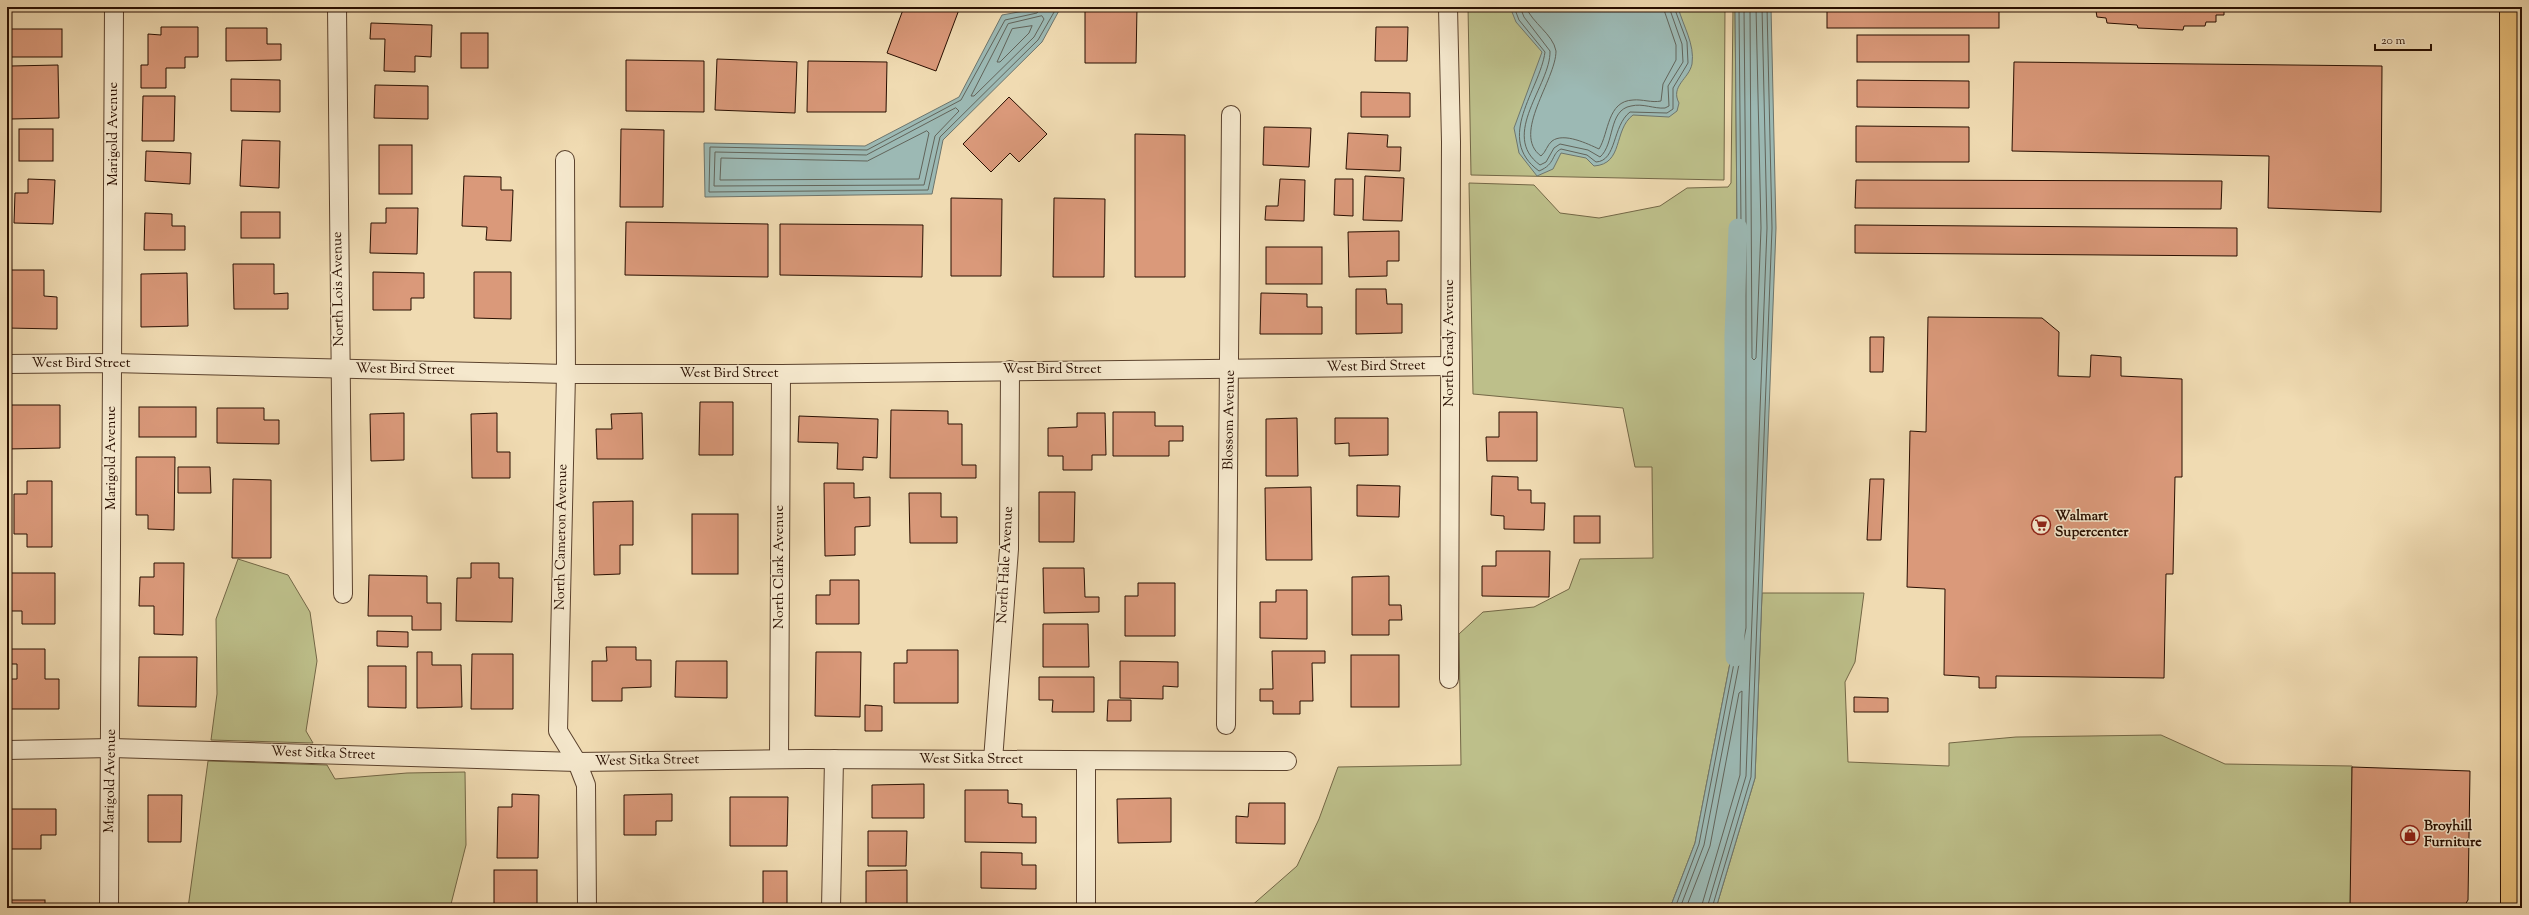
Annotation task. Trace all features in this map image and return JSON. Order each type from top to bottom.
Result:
[{"type":"main road","points":[[2511,7],[2511,405],[2517,685],[2512,908]]},
{"type":"main road","points":[[2511,405],[2522,429]]},
{"type":"street","name":"Marigold Avenue","points":[[109,908],[112,748],[114,7]]},
{"type":"street","name":"North Lois Avenue","points":[[337,7],[343,594]]},
{"type":"street","name":"North Grady Avenue","points":[[1448,7],[1451,142],[1450,679]]},
{"type":"street","name":"Blossom Avenue","points":[[1226,724],[1231,115]]},
{"type":"street","name":"North Cameron Avenue","points":[[565,160],[566,374],[558,731],[577,762],[586,786],[587,908]]},
{"type":"street","name":"West Bird Street","points":[[7,364],[112,363],[566,374],[781,374],[1010,370],[1230,370],[1450,366]]},
{"type":"street","name":"North Hale Avenue","points":[[993,760],[1009,549],[1010,370]]},
{"type":"street","name":"North Clark Avenue","points":[[779,759],[781,374]]},
{"type":"street","name":"West Sitka Street","points":[[7,750],[112,748],[577,762],[779,759],[1287,761]]},
{"type":"street","points":[[831,908],[834,759]]},
{"type":"street","points":[[1086,761],[1086,908]]},
{"type":"green space","points":[[1468,7],[1725,7],[1724,180],[1471,175]]},
{"type":"green space","points":[[1733,7],[1735,7],[1737,223],[1737,627],[1695,843],[1670,908],[1249,908],[1297,866],[1319,819],[1338,767],[1461,765],[1459,634],[1483,612],[1534,607],[1569,589],[1580,559],[1653,558],[1652,467],[1635,467],[1623,408],[1473,394],[1469,183],[1534,185],[1560,213],[1599,218],[1660,206],[1687,188],[1728,187],[1731,183]]},
{"type":"green space","points":[[238,559],[288,575],[310,612],[317,661],[306,731],[313,743],[211,740],[217,694],[216,619]]},
{"type":"green space","points":[[1762,593],[1864,593],[1855,662],[1845,682],[1848,762],[1949,766],[1949,743],[2016,737],[2161,735],[2225,764],[2352,766],[2354,908],[1716,908],[1755,778]]},
{"type":"green space","points":[[208,761],[327,765],[335,779],[407,773],[465,772],[466,845],[450,908],[188,908]]},
{"type":"water","points":[[1046,7],[1061,7],[1042,42],[943,140],[932,194],[705,197],[704,143],[865,146],[959,97],[1002,15]]},
{"type":"water","points":[[1510,7],[1678,7],[1692,49],[1692,64],[1678,87],[1677,97],[1679,103],[1677,111],[1669,117],[1633,115],[1627,121],[1623,129],[1614,153],[1610,159],[1603,164],[1594,166],[1586,158],[1561,153],[1553,169],[1537,176],[1519,153],[1514,128],[1542,52],[1516,22]]},
{"type":"water","points":[[1735,7],[1771,7],[1776,228],[1755,778],[1716,908],[1670,908],[1695,843],[1737,627],[1737,223]]},
{"type":"building","points":[[904,7],[960,7],[936,71],[887,53]]},
{"type":"building","points":[[1085,7],[1137,7],[1136,63],[1085,63]]},
{"type":"building","points":[[1827,7],[1999,7],[1999,28],[1827,28]]},
{"type":"building","points":[[2086,7],[2224,7],[2224,15],[2216,15],[2216,22],[2206,22],[2205,26],[2184,26],[2183,30],[2138,28],[2137,25],[2107,23],[2106,18],[2097,17],[2096,11],[2086,9]]},
{"type":"building","points":[[371,23],[432,25],[431,57],[415,56],[415,72],[384,71],[385,39],[370,39]]},
{"type":"building","points":[[161,27],[198,27],[198,57],[185,57],[185,68],[166,68],[166,88],[141,88],[141,65],[148,65],[148,34],[161,35]]},
{"type":"building","points":[[1376,27],[1408,27],[1407,61],[1375,61]]},
{"type":"building","points":[[226,28],[267,28],[267,44],[281,44],[281,60],[226,61]]},
{"type":"building","points":[[7,29],[62,29],[62,57],[7,57]]},
{"type":"building","points":[[461,33],[488,33],[488,68],[461,68]]},
{"type":"building","points":[[1857,35],[1969,35],[1969,62],[1857,62]]},
{"type":"building","points":[[717,59],[797,62],[795,113],[715,110]]},
{"type":"building","points":[[626,60],[704,61],[704,112],[626,111]]},
{"type":"building","points":[[808,61],[887,62],[886,112],[807,112]]},
{"type":"building","points":[[2014,62],[2382,66],[2381,212],[2268,208],[2269,156],[2012,151]]},
{"type":"building","points":[[58,65],[59,118],[11,119],[11,66]]},
{"type":"building","points":[[231,79],[280,80],[280,112],[231,111]]},
{"type":"building","points":[[1857,80],[1969,81],[1969,108],[1857,107]]},
{"type":"building","points":[[375,85],[428,86],[428,119],[374,118]]},
{"type":"building","points":[[1361,92],[1410,93],[1410,117],[1361,117]]},
{"type":"building","points":[[143,96],[175,96],[174,141],[142,141]]},
{"type":"building","points":[[1009,97],[1047,134],[1019,162],[1010,153],[991,172],[963,144]]},
{"type":"building","points":[[1856,126],[1969,127],[1969,162],[1856,162]]},
{"type":"building","points":[[1264,127],[1311,128],[1309,167],[1263,165]]},
{"type":"building","points":[[19,129],[53,129],[53,161],[19,161]]},
{"type":"building","points":[[621,129],[664,130],[663,207],[620,207]]},
{"type":"building","points":[[1348,133],[1388,135],[1387,147],[1401,147],[1400,171],[1346,169]]},
{"type":"building","points":[[1135,134],[1185,135],[1185,277],[1135,277]]},
{"type":"building","points":[[242,140],[280,141],[279,188],[240,186]]},
{"type":"building","points":[[379,145],[412,145],[412,194],[379,194]]},
{"type":"building","points":[[146,151],[191,153],[190,184],[145,181]]},
{"type":"building","points":[[464,176],[501,177],[501,190],[513,190],[511,241],[486,240],[487,227],[462,226]]},
{"type":"building","points":[[1365,176],[1404,178],[1402,221],[1363,220]]},
{"type":"building","points":[[28,179],[55,180],[53,224],[14,223],[15,193],[28,193]]},
{"type":"building","points":[[1280,179],[1305,180],[1304,221],[1265,220],[1266,206],[1278,206]]},
{"type":"building","points":[[1335,179],[1353,179],[1353,216],[1334,215]]},
{"type":"building","points":[[1856,180],[2222,181],[2221,209],[1855,208]]},
{"type":"building","points":[[951,198],[1002,199],[1001,276],[951,276]]},
{"type":"building","points":[[1054,198],[1105,199],[1104,277],[1053,277]]},
{"type":"building","points":[[386,208],[418,208],[417,254],[370,253],[371,223],[386,223]]},
{"type":"building","points":[[241,212],[280,212],[280,238],[241,238]]},
{"type":"building","points":[[145,213],[172,214],[172,226],[185,226],[185,250],[144,250]]},
{"type":"building","points":[[626,222],[768,224],[768,277],[625,275]]},
{"type":"building","points":[[780,224],[923,225],[922,277],[780,275]]},
{"type":"building","points":[[1855,225],[2237,228],[2237,256],[1855,253]]},
{"type":"building","points":[[1399,231],[1399,261],[1387,261],[1387,276],[1349,277],[1348,232]]},
{"type":"building","points":[[1266,247],[1322,247],[1322,284],[1266,284]]},
{"type":"building","points":[[233,264],[274,264],[274,294],[288,293],[288,309],[234,309]]},
{"type":"building","points":[[7,270],[44,270],[44,296],[57,297],[57,329],[7,328]]},
{"type":"building","points":[[373,272],[424,273],[424,298],[411,298],[411,310],[373,310]]},
{"type":"building","points":[[474,272],[511,272],[511,319],[474,318]]},
{"type":"building","points":[[187,273],[188,326],[141,327],[141,274]]},
{"type":"building","points":[[1356,289],[1386,289],[1387,304],[1402,304],[1402,333],[1356,334]]},
{"type":"building","points":[[1261,293],[1307,294],[1307,307],[1322,307],[1322,334],[1260,334]]},
{"type":"building","name":"Walmart Supercenter","points":[[1928,317],[2042,318],[2059,332],[2058,376],[2090,377],[2091,355],[2121,357],[2121,376],[2182,379],[2182,477],[2175,477],[2173,574],[2166,574],[2164,678],[1996,676],[1996,688],[1979,688],[1979,677],[1944,675],[1945,589],[1907,587],[1910,431],[1926,432]]},
{"type":"building","points":[[1870,337],[1884,337],[1883,372],[1870,372]]},
{"type":"building","points":[[700,402],[733,402],[733,455],[699,455]]},
{"type":"building","points":[[7,405],[60,405],[60,448],[7,449]]},
{"type":"building","points":[[139,407],[196,407],[196,437],[139,437]]},
{"type":"building","points":[[217,408],[264,408],[264,420],[279,420],[279,444],[217,443]]},
{"type":"building","points":[[891,410],[948,411],[948,424],[962,424],[962,465],[976,465],[976,478],[890,478]]},
{"type":"building","points":[[1113,412],[1155,412],[1155,426],[1183,426],[1183,441],[1169,441],[1169,456],[1113,456]]},
{"type":"building","points":[[1499,412],[1537,412],[1537,461],[1487,461],[1486,437],[1499,437]]},
{"type":"building","points":[[404,413],[404,460],[371,461],[370,414]]},
{"type":"building","points":[[497,413],[497,452],[510,452],[510,478],[472,478],[471,414]]},
{"type":"building","points":[[642,413],[643,459],[597,459],[596,429],[612,429],[611,414]]},
{"type":"building","points":[[1077,413],[1105,413],[1106,455],[1092,455],[1092,470],[1063,470],[1063,456],[1048,456],[1048,428],[1077,427]]},
{"type":"building","points":[[799,416],[878,419],[877,458],[863,457],[863,470],[837,469],[838,443],[798,442]]},
{"type":"building","points":[[1297,418],[1298,476],[1266,476],[1266,419]]},
{"type":"building","points":[[1335,418],[1388,418],[1388,455],[1349,456],[1349,443],[1335,444]]},
{"type":"building","points":[[136,457],[175,457],[174,530],[148,529],[148,515],[136,515]]},
{"type":"building","points":[[178,467],[210,467],[211,493],[178,493]]},
{"type":"building","points":[[1492,476],[1518,477],[1518,490],[1531,490],[1531,503],[1545,503],[1544,530],[1504,529],[1504,516],[1491,515]]},
{"type":"building","points":[[233,479],[271,480],[271,558],[232,558]]},
{"type":"building","points":[[1870,479],[1884,479],[1881,540],[1867,540]]},
{"type":"building","points":[[27,481],[52,481],[52,547],[27,547],[27,534],[14,534],[14,494],[27,494]]},
{"type":"building","points":[[824,483],[854,483],[854,498],[870,497],[870,526],[855,527],[855,555],[825,556]]},
{"type":"building","points":[[1357,485],[1400,486],[1399,517],[1357,516]]},
{"type":"building","points":[[1311,487],[1312,560],[1266,560],[1265,488]]},
{"type":"building","points":[[1039,492],[1075,492],[1074,542],[1039,542]]},
{"type":"building","points":[[909,493],[941,493],[941,517],[957,517],[957,543],[910,543]]},
{"type":"building","points":[[633,501],[633,545],[620,545],[620,574],[594,575],[593,502]]},
{"type":"building","points":[[692,514],[738,514],[738,574],[692,574]]},
{"type":"building","points":[[1574,516],[1600,516],[1600,543],[1574,543]]},
{"type":"building","points":[[1496,551],[1550,551],[1549,597],[1482,596],[1482,566],[1496,566]]},
{"type":"building","points":[[154,563],[184,563],[183,635],[154,634],[154,606],[139,606],[140,577],[154,577]]},
{"type":"building","points":[[471,563],[499,563],[499,578],[513,578],[512,622],[456,621],[457,578],[471,578]]},
{"type":"building","points":[[1043,568],[1084,568],[1085,597],[1099,597],[1099,612],[1044,613]]},
{"type":"building","points":[[7,573],[55,573],[55,624],[22,624],[22,611],[7,611]]},
{"type":"building","points":[[369,575],[427,576],[427,603],[441,603],[441,630],[412,630],[412,616],[368,616]]},
{"type":"building","points":[[1389,576],[1389,605],[1401,605],[1402,620],[1389,620],[1389,635],[1352,635],[1352,577]]},
{"type":"building","points":[[830,580],[859,580],[859,624],[816,624],[816,595],[830,595]]},
{"type":"building","points":[[1138,583],[1175,583],[1175,636],[1125,636],[1125,596],[1138,596]]},
{"type":"building","points":[[1276,590],[1307,590],[1307,639],[1260,638],[1260,602],[1276,602]]},
{"type":"building","points":[[1043,624],[1088,624],[1089,667],[1043,667]]},
{"type":"building","points":[[377,631],[408,632],[408,647],[377,646]]},
{"type":"building","points":[[606,647],[636,647],[636,660],[651,660],[651,687],[622,688],[622,701],[592,701],[592,661],[607,661]]},
{"type":"building","points":[[7,649],[45,649],[45,679],[59,679],[59,709],[7,709],[7,679],[17,679],[17,664],[7,664]]},
{"type":"building","points":[[907,650],[958,650],[958,703],[894,703],[894,663],[907,663]]},
{"type":"building","points":[[1272,651],[1325,651],[1325,663],[1312,663],[1313,701],[1300,701],[1300,714],[1273,714],[1273,701],[1260,701],[1260,689],[1273,689]]},
{"type":"building","points":[[417,652],[432,652],[432,665],[461,665],[462,707],[417,708]]},
{"type":"building","points":[[816,652],[861,652],[860,717],[815,716]]},
{"type":"building","points":[[472,654],[513,654],[513,709],[471,709]]},
{"type":"building","points":[[1351,655],[1399,655],[1399,707],[1351,707]]},
{"type":"building","points":[[139,657],[197,657],[196,707],[138,706]]},
{"type":"building","points":[[676,661],[727,661],[727,698],[675,697]]},
{"type":"building","points":[[1120,661],[1178,662],[1178,687],[1163,686],[1163,699],[1120,698]]},
{"type":"building","points":[[368,666],[406,666],[406,708],[368,707]]},
{"type":"building","points":[[1039,677],[1094,677],[1094,712],[1052,712],[1053,700],[1039,700]]},
{"type":"building","points":[[1854,697],[1888,698],[1888,712],[1854,712]]},
{"type":"building","points":[[1108,700],[1131,700],[1131,721],[1107,721]]},
{"type":"building","points":[[865,705],[882,706],[882,731],[865,731]]},
{"type":"building","name":"Broyhill Furniture","points":[[2352,767],[2470,771],[2468,900],[2463,908],[2350,908]]},
{"type":"building","points":[[924,784],[924,818],[872,818],[872,785]]},
{"type":"building","points":[[965,790],[1008,790],[1008,803],[1022,804],[1022,817],[1036,817],[1036,843],[965,842]]},
{"type":"building","points":[[512,794],[539,795],[538,858],[497,858],[498,807],[512,807]]},
{"type":"building","points":[[672,794],[672,821],[656,821],[656,835],[624,835],[624,795]]},
{"type":"building","points":[[148,795],[182,795],[181,842],[148,842]]},
{"type":"building","points":[[730,797],[788,797],[787,846],[730,846]]},
{"type":"building","points":[[1171,798],[1171,842],[1118,843],[1117,799]]},
{"type":"building","points":[[1249,803],[1285,803],[1285,844],[1236,843],[1236,816],[1248,817]]},
{"type":"building","points":[[8,809],[56,809],[56,835],[41,835],[41,849],[9,849]]},
{"type":"building","points":[[868,831],[907,831],[906,866],[868,866]]},
{"type":"building","points":[[981,852],[1022,853],[1022,865],[1036,865],[1036,889],[981,888]]},
{"type":"building","points":[[494,870],[537,870],[537,908],[494,908]]},
{"type":"building","points":[[907,870],[907,904],[866,905],[866,871]]},
{"type":"building","points":[[763,871],[787,871],[787,908],[763,908]]},
{"type":"building","points":[[8,900],[45,900],[45,908],[8,908]]},
{"type":"building","points":[[984,906],[1036,906],[1036,908],[984,908]]},
{"type":"waterway","points":[[1735,657],[1734,336],[1738,228]]},
{"type":"place","name":"Walmart Supercenter","points":[[2041,525]]},
{"type":"place","name":"Broyhill Furniture","points":[[2410,835]]}]
